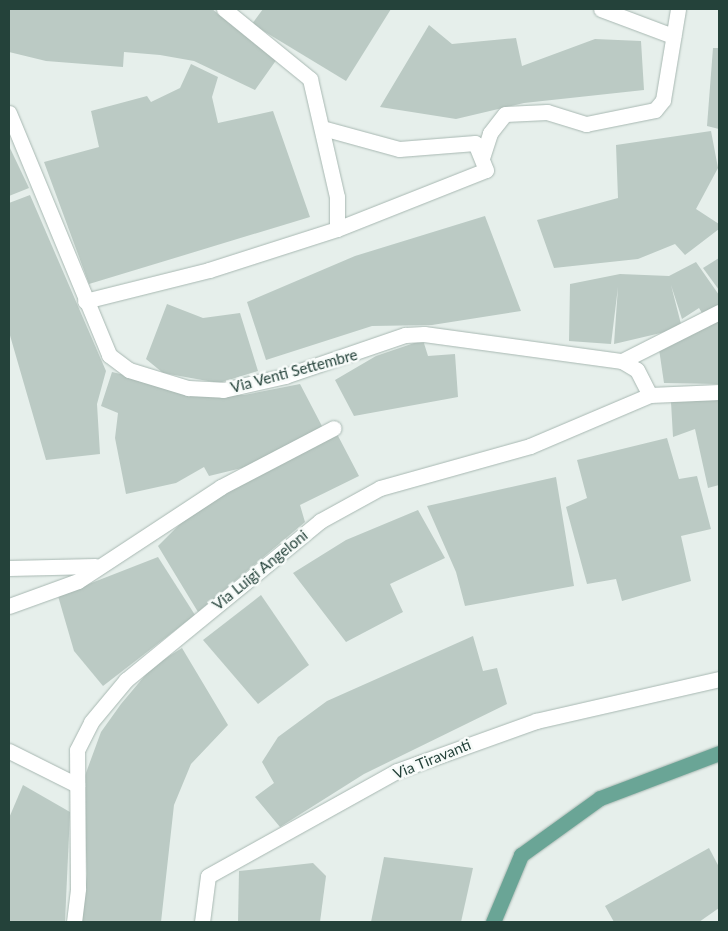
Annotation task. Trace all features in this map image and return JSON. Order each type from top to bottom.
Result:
[{"type":"main road","points":[[493,922],[521,855],[600,798],[719,753]]},
{"type":"street","points":[[224,9],[310,79],[336,197],[338,229]]},
{"type":"street","points":[[601,9],[673,36]]},
{"type":"street","points":[[482,158],[490,133],[505,114],[547,112],[586,124],[656,110],[663,100],[678,9]]},
{"type":"street","name":"Via Venti Settembre","points":[[9,114],[109,355],[129,370],[188,388],[223,390],[285,376],[414,334],[622,361]]},
{"type":"street","points":[[85,301],[209,270],[338,229],[486,170],[475,143],[399,149],[322,128]]},
{"type":"street","points":[[622,361],[719,312]]},
{"type":"street","points":[[622,361],[637,370],[650,396]]},
{"type":"street","name":"Via Luigi Angeloni","points":[[74,922],[78,888],[77,750],[91,722],[126,680],[320,520],[380,488],[530,446],[650,396],[719,392]]},
{"type":"street","points":[[9,606],[78,581],[95,566],[255,468],[334,428]]},
{"type":"street","points":[[9,568],[95,566]]},
{"type":"street","name":"Via Tiravanti","points":[[202,922],[208,876],[397,771],[536,721],[719,679]]},
{"type":"street","points":[[9,751],[77,785]]},
{"type":"building","points":[[9,9],[212,9],[277,59],[255,90],[194,61],[160,55],[124,52],[123,67],[46,61],[9,52]]},
{"type":"building","points":[[263,9],[391,9],[346,81],[252,24]]},
{"type":"building","points":[[429,25],[452,44],[516,38],[522,66],[595,39],[641,41],[644,90],[524,103],[456,119],[380,107]]},
{"type":"building","points":[[713,48],[719,48],[719,129],[707,126]]},
{"type":"building","points":[[191,64],[218,77],[212,97],[218,123],[273,111],[310,217],[89,284],[44,162],[99,147],[91,111],[147,96],[151,102],[180,88]]},
{"type":"building","points":[[711,131],[718,168],[696,209],[719,224],[719,229],[685,255],[675,244],[638,259],[554,268],[537,220],[618,198],[616,145]]},
{"type":"building","points":[[9,146],[29,188],[9,196]]},
{"type":"building","points":[[30,195],[106,371],[97,404],[100,454],[46,460],[9,332],[9,203]]},
{"type":"building","points":[[485,216],[521,311],[432,325],[372,326],[266,360],[247,302],[355,256]]},
{"type":"building","points":[[719,258],[719,290],[703,268]]},
{"type":"building","points":[[696,262],[719,295],[719,309],[705,318],[699,308],[682,319],[671,285],[682,328],[614,344],[618,287],[611,344],[569,341],[570,284],[620,274],[669,276]]},
{"type":"building","points":[[167,304],[203,318],[240,313],[258,371],[219,383],[163,373],[146,359]]},
{"type":"building","points":[[719,319],[719,384],[664,383],[659,349]]},
{"type":"building","points":[[423,340],[428,356],[455,354],[458,397],[354,416],[335,380],[376,356]]},
{"type":"building","points":[[112,372],[210,395],[244,395],[300,384],[323,428],[246,467],[209,476],[204,467],[176,483],[126,494],[115,438],[118,413],[101,406]]},
{"type":"building","points":[[719,400],[719,485],[708,488],[695,429],[673,437],[671,402]]},
{"type":"building","points":[[336,432],[359,476],[300,505],[305,522],[198,612],[158,546],[195,509]]},
{"type":"building","points":[[667,438],[679,479],[697,476],[711,529],[681,536],[691,581],[622,601],[616,579],[587,584],[566,507],[587,498],[577,460]]},
{"type":"building","points":[[556,477],[574,586],[465,606],[456,572],[427,506]]},
{"type":"building","points":[[418,510],[445,558],[390,584],[403,612],[346,642],[293,573],[346,540]]},
{"type":"building","points":[[158,557],[195,615],[103,686],[74,651],[58,596]]},
{"type":"building","points":[[261,595],[309,665],[258,704],[203,640]]},
{"type":"building","points":[[473,636],[483,671],[497,668],[507,704],[364,774],[280,827],[255,797],[274,783],[262,762],[278,737],[327,701]]},
{"type":"building","points":[[182,648],[228,725],[191,764],[174,805],[161,922],[82,922],[87,874],[83,781],[101,732],[121,704],[153,666]]},
{"type":"building","points":[[23,785],[70,812],[65,922],[9,922],[9,818]]},
{"type":"building","points":[[709,848],[719,867],[719,908],[699,922],[614,922],[605,906]]},
{"type":"building","points":[[384,857],[473,868],[461,922],[371,922]]},
{"type":"building","points":[[313,863],[326,876],[320,922],[238,922],[239,871]]}]
